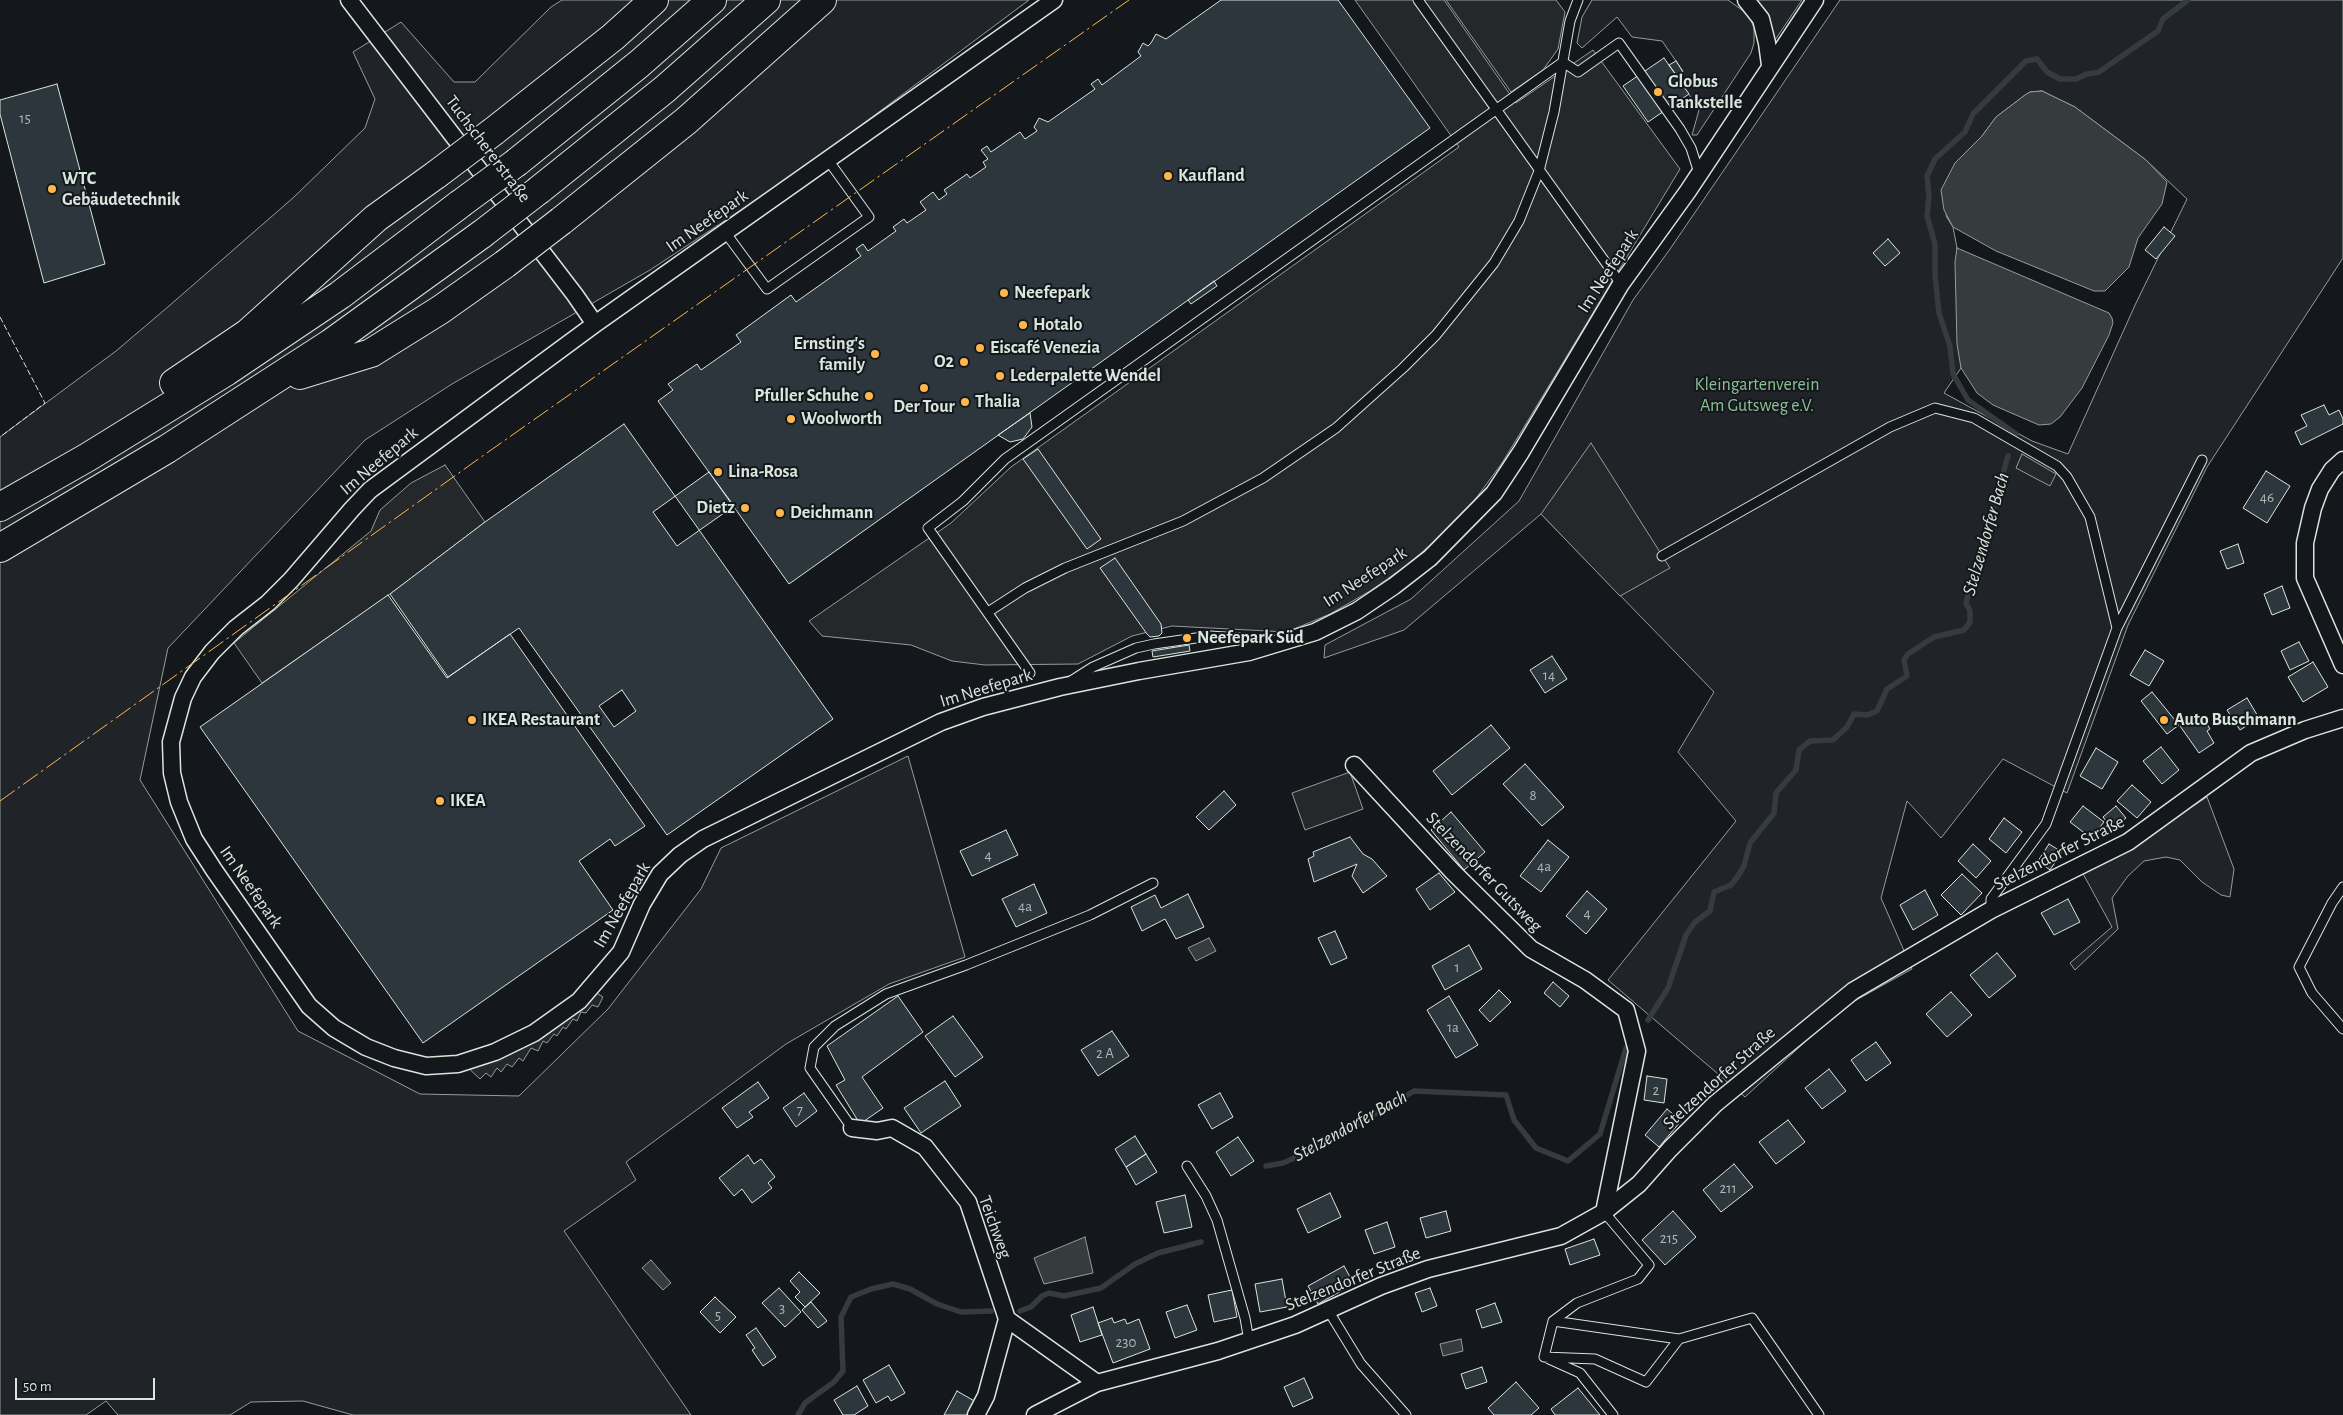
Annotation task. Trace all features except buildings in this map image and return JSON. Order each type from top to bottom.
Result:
[{"type":"highway","points":[[88,457],[120,419],[248,333],[376,218],[494,131],[613,37],[654,0]]},
{"type":"highway","points":[[0,507],[88,457],[228,371],[332,300],[517,162],[638,64],[712,0]]},
{"type":"highway","points":[[0,548],[167,449],[332,343],[482,234],[538,190],[665,89],[766,0]]},
{"type":"highway","points":[[265,386],[371,353],[440,310],[505,264],[686,121],[822,0]]},
{"type":"street","name":"Tuchschererstraße","points":[[349,0],[575,295],[594,324]]},
{"type":"street","name":"Im Neefepark","points":[[1054,0],[594,324],[370,490],[291,580],[212,652],[193,677],[183,698],[171,742],[172,773],[180,802],[194,839],[309,1006],[334,1028],[366,1046],[394,1058],[426,1066],[458,1064],[496,1052],[534,1033],[579,1001],[621,952],[642,904],[660,874],[680,855],[703,838],[941,722],[984,707],[1060,687],[1249,652],[1315,632],[1357,611],[1430,558],[1494,494],[1517,459],[1621,284],[1699,173],[1815,0]]},
{"type":"street","points":[[1746,0],[1761,19],[1768,43],[1770,65]]},
{"type":"street","points":[[2343,460],[2332,470],[2320,489],[2313,508],[2305,543],[2305,578],[2343,664]]},
{"type":"street","name":"Stelzendorfer Straße","points":[[1035,1415],[1097,1383],[1249,1341],[1295,1325],[1381,1286],[1428,1269],[1561,1236],[1604,1212],[1639,1184],[1670,1149],[1715,1104],[1853,990],[1991,910],[2128,842],[2251,753],[2306,730],[2343,718]]},
{"type":"street","name":"Stelzendorfer Gutsweg","points":[[1354,765],[1453,872],[1531,949],[1585,980],[1626,1010],[1637,1051],[1604,1212]]},
{"type":"street","name":"Teichweg","points":[[852,1128],[877,1131],[892,1128],[925,1147],[968,1202],[1007,1319]]},
{"type":"street","points":[[976,1415],[986,1396],[1007,1319],[1097,1383]]},
{"type":"lane","points":[[1418,0],[1621,284]]},
{"type":"lane","points":[[988,612],[1026,588],[1065,568],[1183,521],[1222,502],[1264,478],[1336,428],[1403,368],[1436,335],[1494,263],[1519,220],[1539,171],[1554,112],[1570,21],[1578,0]]},
{"type":"lane","points":[[1562,62],[1578,72],[1619,43],[1680,129],[1691,148],[1699,173]]},
{"type":"lane","points":[[1030,673],[928,528],[963,501],[1005,459],[1562,62]]},
{"type":"lane","points":[[725,232],[767,289],[869,217],[828,160]]},
{"type":"lane","points":[[1662,556],[1890,427],[1935,408],[1974,418],[2057,466],[2067,477],[2090,517],[2117,628]]},
{"type":"lane","points":[[1991,910],[1991,899],[2046,824],[2117,628],[2202,460]]},
{"type":"lane","points":[[1060,687],[1094,667],[1136,648],[1154,644],[1210,636],[1240,638],[1271,646]]},
{"type":"lane","points":[[852,1128],[810,1068],[814,1046],[834,1026],[886,994],[966,965],[1090,915],[1153,883]]},
{"type":"lane","points":[[2343,887],[2332,903],[2299,967],[2312,993],[2343,1029]]},
{"type":"lane","points":[[1186,1166],[1206,1196],[1217,1220],[1245,1318],[1249,1341]]},
{"type":"lane","points":[[1544,1357],[1553,1321],[1577,1303],[1638,1279],[1649,1265],[1604,1212]]},
{"type":"lane","points":[[1328,1310],[1361,1364],[1406,1415]]},
{"type":"lane","points":[[1553,1321],[1679,1340],[1752,1318],[1819,1415]]},
{"type":"lane","points":[[1544,1357],[1595,1359],[1646,1382],[1679,1340]]},
{"type":"lane","points":[[1544,1357],[1580,1373],[1613,1415]]},
{"type":"green space","points":[[562,0],[1029,0],[797,173],[650,270],[452,384],[365,440],[168,648],[140,780],[298,1031],[420,1094],[519,1096],[608,1009],[701,889],[721,848],[908,756],[965,957],[889,984],[786,1044],[626,1162],[636,1180],[564,1231],[691,1415],[353,1415],[303,1401],[251,1402],[230,1415],[118,1415],[106,1401],[86,1415],[0,1415],[0,437],[116,351],[294,197],[365,128],[375,99],[353,52],[401,22],[454,82],[475,82],[551,7]]},
{"type":"green space","points":[[1592,0],[1728,0],[1749,15],[1754,28],[1754,43],[1751,53],[1697,135],[1692,135],[1699,110],[1677,76],[1683,71],[1662,41],[1632,37],[1617,17],[1582,48],[1577,43],[1582,17]]},
{"type":"green space","points":[[1757,0],[1802,0],[1773,43],[1770,22]]},
{"type":"green space","name":"Kleingartenverein Am Gutsweg e.V.","points":[[1840,0],[2343,0],[2343,258],[2207,467],[2128,625],[2067,793],[2003,759],[1941,838],[1907,801],[1881,898],[1912,969],[1842,1008],[1745,1097],[1608,980],[1736,821],[1678,752],[1714,692],[1541,514],[1404,630],[1324,658],[1325,645],[1411,599],[1519,501],[1633,300]],"holes":[[[2042,91],[2075,107],[2146,160],[2187,199],[2136,303],[2068,454],[2032,441],[1944,393],[1961,368],[1957,248],[1953,227],[1946,216],[1955,163],[1982,136],[1996,117],[2030,92]]]},
{"type":"green space","points":[[2207,797],[2234,869],[2230,897],[2221,895],[2202,882],[2180,860],[2166,857],[2144,861],[2128,876],[2112,898],[2118,929],[2075,970],[2070,963],[2112,927],[2081,870],[2127,847]]},
{"type":"shaded area","points":[[1355,0],[1444,0],[1516,103],[1593,50],[1680,169],[1502,463],[1474,501],[1443,534],[1406,566],[1370,591],[1330,614],[1287,632],[1172,626],[1132,636],[1078,664],[985,665],[952,661],[911,645],[822,636],[809,621],[951,523],[1011,467],[1459,147]]},
{"type":"shaded area","points":[[1446,0],[1556,0],[1565,12],[1558,49],[1543,70],[1511,92]]},
{"type":"shaded area","points":[[2042,91],[2075,107],[2146,160],[2167,182],[2162,204],[2138,238],[2129,267],[2105,291],[2094,291],[1996,251],[1953,227],[1944,210],[1941,190],[1955,163],[1982,136],[1996,117],[2030,92]]},
{"type":"shaded area","points":[[1957,248],[2109,313],[2112,318],[2113,323],[2109,335],[2082,388],[2060,417],[2051,424],[2039,425],[1993,405],[1977,393],[1961,368],[1957,344],[1955,262]]},
{"type":"shaded area","points":[[1591,443],[1670,568],[1620,596],[1541,514]]},
{"type":"shaded area","points":[[2022,454],[2056,474],[2050,486],[2016,468]]},
{"type":"shaded area","points":[[445,465],[485,522],[390,594],[262,683],[234,643],[371,531],[380,510],[411,483]]},
{"type":"shaded area","points":[[1350,772],[1363,809],[1305,830],[1292,793]]},
{"type":"shaded area","points":[[1209,938],[1216,951],[1196,961],[1188,948]]},
{"type":"shaded area","points":[[590,989],[603,997],[598,1007],[592,1005],[586,1013],[581,1012],[577,1021],[573,1019],[566,1029],[563,1027],[557,1036],[554,1034],[547,1043],[543,1041],[538,1051],[531,1048],[523,1061],[519,1058],[512,1067],[507,1064],[501,1072],[497,1068],[491,1077],[486,1073],[480,1079],[463,1063],[495,1052]]},
{"type":"shaded area","points":[[1085,1237],[1093,1273],[1044,1284],[1034,1258]]},
{"type":"shaded area","points":[[651,1260],[671,1283],[663,1290],[642,1268]]},
{"type":"shaded area","points":[[1461,1339],[1463,1351],[1443,1356],[1440,1344]]},
{"type":"waterway","name":"Stelzendorfer Bach","points":[[2016,434],[1968,400],[1953,374],[1950,346],[1939,313],[1935,275],[1935,244],[1927,216],[1929,196],[1927,176],[1935,159],[1965,132],[1973,114],[2026,61],[2037,59],[2047,72],[2060,79],[2076,79],[2087,74],[2099,72],[2158,31],[2163,19],[2188,0]]},
{"type":"waterway","name":"Stelzendorfer Bach","points":[[1648,1020],[1668,988],[1686,935],[1695,922],[1710,911],[1714,892],[1731,885],[1738,876],[1744,866],[1750,843],[1774,813],[1776,793],[1796,770],[1799,750],[1810,741],[1833,740],[1847,727],[1854,714],[1867,715],[1877,711],[1887,689],[1907,676],[1904,660],[1908,654],[1934,637],[1964,630],[1970,622],[1970,611],[1966,603],[2008,456]]},
{"type":"waterway","name":"Stelzendorfer Bach","points":[[1266,1166],[1283,1163],[1321,1146],[1414,1091],[1506,1095],[1514,1120],[1536,1148],[1568,1161],[1600,1134],[1626,1048]]},
{"type":"waterway","name":"Stelzendorfer Bach","points":[[1020,1311],[1031,1307],[1042,1296],[1049,1293],[1064,1296],[1101,1288],[1135,1264],[1158,1253],[1201,1242]]},
{"type":"waterway","name":"Stelzendorfer Bach","points":[[798,1415],[805,1403],[834,1382],[843,1371],[841,1317],[851,1297],[871,1289],[893,1284],[910,1289],[937,1304],[961,1312],[991,1311]]},
{"type":"fence","points":[[0,317],[45,403],[0,437]]},
{"type":"power","points":[[0,801],[491,450],[1129,0]]},
{"type":"place","name":"Globus Tankstelle","points":[[1658,92]]},
{"type":"place","name":"Kaufland","points":[[1168,176]]},
{"type":"place","name":"WTC Gebäudetechnik","points":[[52,189]]},
{"type":"place","name":"Neefepark","points":[[1004,293]]},
{"type":"place","name":"Hotalo","points":[[1023,325]]},
{"type":"place","name":"Eiscafé Venezia","points":[[980,348]]},
{"type":"place","name":"Ernsting's family","points":[[875,354]]},
{"type":"place","name":"O2","points":[[964,362]]},
{"type":"place","name":"Lederpalette Wendel","points":[[1000,376]]},
{"type":"place","name":"Der Tour","points":[[924,388]]},
{"type":"place","name":"Pfuller Schuhe","points":[[869,396]]},
{"type":"place","name":"Thalia","points":[[965,402]]},
{"type":"place","name":"Woolworth","points":[[791,419]]},
{"type":"place","name":"Lina-Rosa","points":[[718,472]]},
{"type":"place","name":"Dietz","points":[[745,508]]},
{"type":"place","name":"Deichmann","points":[[780,513]]},
{"type":"place","name":"Neefepark Süd","points":[[1187,638]]},
{"type":"place","name":"IKEA Restaurant","points":[[472,720]]},
{"type":"place","name":"Auto Buschmann","points":[[2164,720]]},
{"type":"place","name":"IKEA","points":[[440,801]]}]
